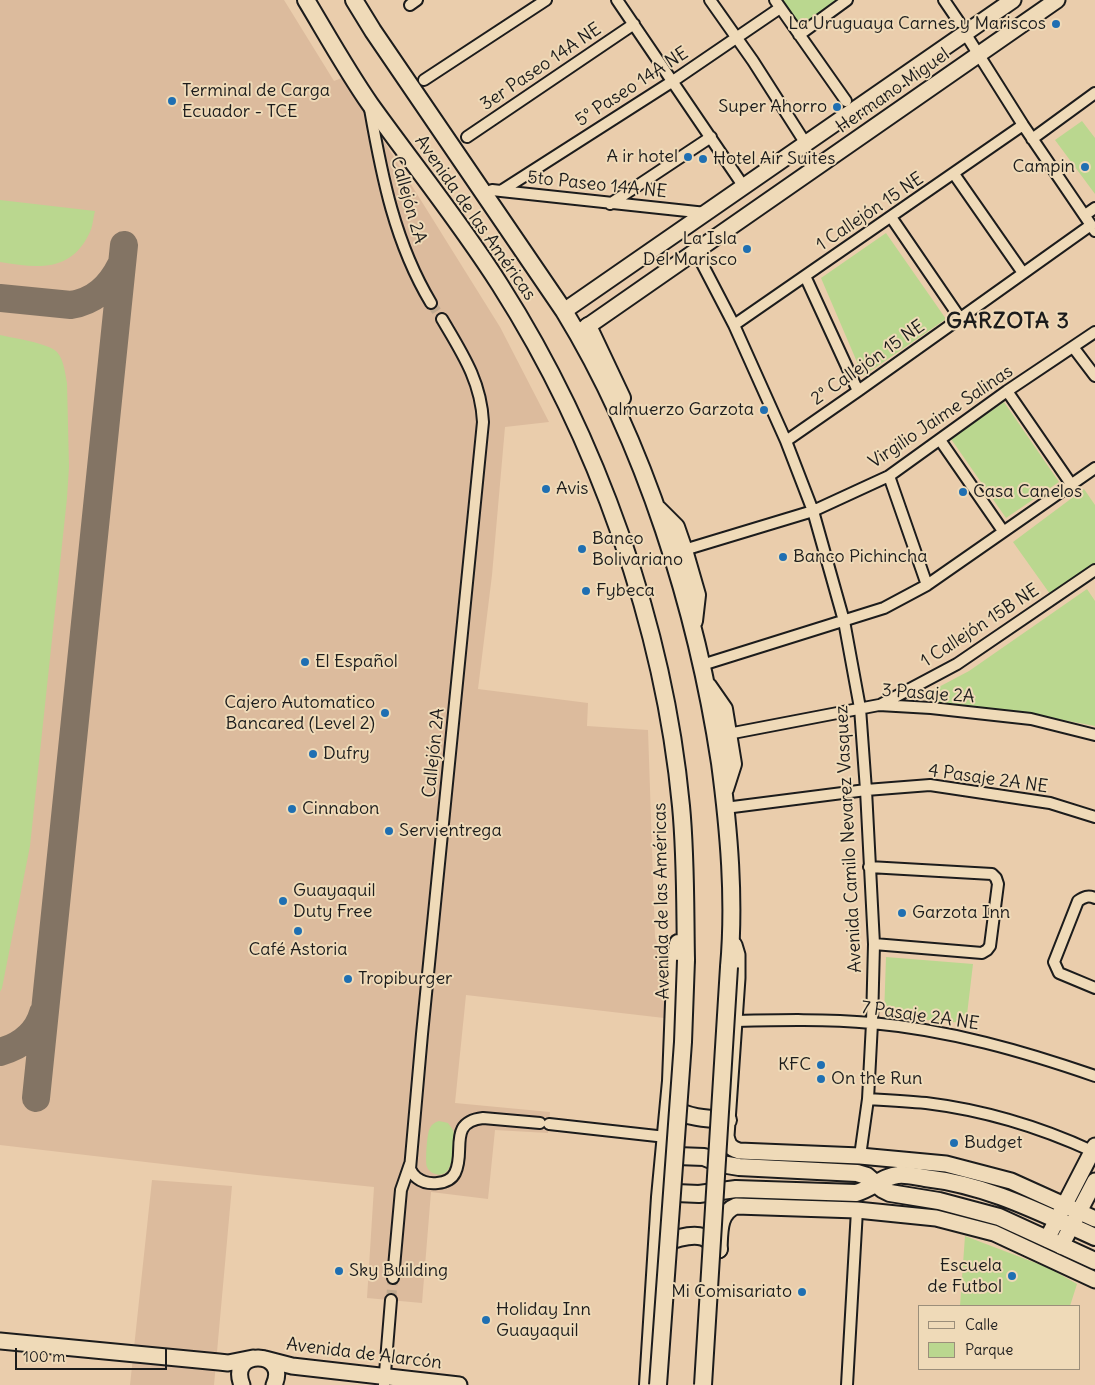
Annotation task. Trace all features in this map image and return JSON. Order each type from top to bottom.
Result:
[{"type":"main road","name":"Avenida de las Américas","points":[[306,0],[368,100],[457,222],[501,287],[558,390],[602,485],[644,613],[664,693],[681,804],[684,849],[686,960],[683,1042],[658,1385]]},
{"type":"main road","name":"Avenida de las Américas","points":[[354,0],[373,31],[493,192],[564,311],[583,330],[641,442],[642,445],[635,454],[654,506]]},
{"type":"main road","name":"Hermano Miguel","points":[[564,311],[806,144],[962,28],[1013,0]]},
{"type":"main road","name":"Hermano Miguel","points":[[583,330],[1057,0]]},
{"type":"main road","points":[[654,506],[676,527],[684,550],[697,595],[693,628]]},
{"type":"main road","points":[[654,506],[675,564],[693,628],[703,673],[725,801],[732,892],[732,937],[703,1385]]},
{"type":"main road","points":[[703,673],[724,709],[733,764],[725,801]]},
{"type":"main road","points":[[648,1385],[660,1197],[669,1106],[678,942],[685,914]]},
{"type":"main road","points":[[732,937],[737,955],[735,1021],[726,1136],[728,1144],[732,1148],[739,1151],[860,1156],[946,1164],[979,1171],[1011,1181],[1064,1205],[1069,1219]]},
{"type":"main road","points":[[669,1106],[679,1112],[702,1119],[728,1120]]},
{"type":"main road","points":[[665,1144],[677,1156],[704,1157],[721,1164],[739,1167],[858,1173],[867,1176],[890,1193],[939,1201],[999,1217],[1095,1262]]},
{"type":"main road","points":[[1064,1205],[1094,1148]]},
{"type":"main road","points":[[660,1197],[676,1193],[699,1194],[736,1189],[856,1193],[868,1190],[885,1179],[898,1175],[943,1180],[1006,1197],[1069,1219],[1095,1237]]},
{"type":"main road","points":[[1054,1242],[1095,1181]]},
{"type":"main road","points":[[710,1385],[722,1220],[730,1208],[736,1206],[858,1210],[936,1218],[966,1224],[994,1233],[1095,1280]]},
{"type":"main road","points":[[1069,1219],[1095,1219]]},
{"type":"main road","points":[[657,1246],[668,1240],[695,1235],[705,1237],[719,1249]]},
{"type":"main road","name":"Avenida de Alarcón","points":[[0,1341],[228,1363],[259,1358],[292,1366],[384,1381],[459,1385]]},
{"type":"main road","points":[[242,1385],[239,1378],[242,1365],[259,1358],[270,1362],[276,1372],[277,1377],[274,1385]]},
{"type":"street","points":[[424,80],[546,0]]},
{"type":"street","points":[[617,0],[744,187]]},
{"type":"street","points":[[710,0],[806,144]]},
{"type":"street","points":[[799,35],[847,0]]},
{"type":"street","points":[[944,0],[1032,139],[1093,228]]},
{"type":"street","name":"5° Paseo 14A NE","points":[[493,192],[673,82],[736,38],[777,4]]},
{"type":"street","points":[[777,4],[846,102]]},
{"type":"street","name":"3er Paseo 14A NE","points":[[467,137],[634,24]]},
{"type":"street","points":[[1032,139],[1095,94]]},
{"type":"street","name":"Callejón 2A","points":[[368,100],[392,214],[411,266],[431,303]]},
{"type":"street","name":"1 Callejón 15 NE","points":[[734,325],[1023,125]]},
{"type":"street","points":[[610,204],[711,138]]},
{"type":"street","points":[[954,174],[1024,273]]},
{"type":"street","name":"5to Paseo 14A NE","points":[[493,192],[706,213]]},
{"type":"street","points":[[1085,216],[1095,208]]},
{"type":"street","points":[[891,217],[960,318]]},
{"type":"street","name":"2° Callejón 15 NE","points":[[786,441],[1024,273],[1093,228]]},
{"type":"street","name":"Avenida Camilo Nevarez Vasquez","points":[[696,252],[734,325],[786,441],[813,511],[844,621],[860,708],[874,944],[868,1099],[860,1156]]},
{"type":"street","points":[[805,276],[858,391]]},
{"type":"street","name":"Callejón 2A","points":[[394,1278],[401,1190],[410,1163],[484,422],[480,392],[468,364],[442,319]]},
{"type":"street","name":"Virgilio Jaime Salinas","points":[[684,550],[813,511],[889,476],[1007,391],[1095,332]]},
{"type":"street","points":[[1073,347],[1095,376]]},
{"type":"street","points":[[1007,391],[1071,484]]},
{"type":"street","points":[[940,440],[1003,531]]},
{"type":"street","points":[[703,673],[884,608],[927,584],[1095,468]]},
{"type":"street","points":[[889,476],[927,584]]},
{"type":"street","name":"1 Callejón 15B NE","points":[[879,705],[957,664],[1095,570]]},
{"type":"street","name":"3 Pasaje 2A","points":[[728,734],[879,705],[931,708],[1031,719],[1095,735]]},
{"type":"street","name":"4 Pasaje 2A NE","points":[[725,801],[930,785],[1050,804],[1095,817]]},
{"type":"street","points":[[869,867],[992,874],[998,884],[990,946],[982,953],[874,944]]},
{"type":"street","points":[[1095,898],[1091,896],[1084,897],[1078,901],[1054,962],[1059,973],[1095,988]]},
{"type":"street","name":"7 Pasaje 2A NE","points":[[735,1021],[795,1020],[872,1024],[934,1032],[995,1044],[1039,1056],[1095,1076]]},
{"type":"street","points":[[868,1099],[926,1103],[983,1113],[1039,1129],[1094,1148]]},
{"type":"street","points":[[410,1163],[410,1169],[423,1182],[440,1183],[446,1181],[455,1173],[460,1136],[465,1126],[476,1119],[483,1118],[544,1123],[665,1144]]},
{"type":"street","points":[[847,1385],[858,1210]]},
{"type":"street","points":[[384,1381],[392,1300]]},
{"type":"shaded area","points":[[0,0],[284,0],[334,81],[344,77],[500,327],[549,422],[505,427],[492,575],[478,689],[588,703],[587,726],[648,730],[655,937],[668,982],[664,1018],[466,995],[455,1103],[550,1112],[548,1133],[495,1130],[488,1199],[431,1192],[422,1303],[367,1298],[374,1187],[0,1145]]},
{"type":"shaded area","points":[[152,1180],[232,1186],[214,1385],[130,1385]]},
{"type":"green space","points":[[780,0],[848,0],[802,32]]},
{"type":"green space","name":"Campin","points":[[1082,121],[1095,138],[1095,194],[1055,140]]},
{"type":"green space","points":[[0,200],[95,211],[89,234],[81,247],[72,256],[62,262],[51,265],[26,266],[0,262]]},
{"type":"green space","points":[[886,233],[946,319],[863,376],[821,278]]},
{"type":"green space","points":[[0,335],[46,346],[59,355],[64,367],[67,383],[69,467],[30,846],[0,992]]},
{"type":"green space","points":[[1004,402],[1059,482],[1006,518],[951,439]]},
{"type":"green space","points":[[1084,489],[1095,505],[1095,563],[1050,594],[1013,542]]},
{"type":"green space","points":[[1087,589],[1095,601],[1095,726],[1030,714],[918,698],[969,671]]},
{"type":"green space","points":[[886,957],[973,964],[966,1023],[884,1017]]},
{"type":"green space","points":[[439,1121],[448,1123],[453,1130],[453,1154],[450,1167],[446,1172],[435,1174],[427,1167],[427,1141],[431,1127]]},
{"type":"green space","name":"Escuela de Futbol","points":[[965,1236],[1049,1268],[1077,1284],[1070,1305],[960,1305]]},
{"type":"taxiway","points":[[36,1098],[124,245]]},
{"type":"taxiway","points":[[0,298],[71,305],[80,303],[101,292],[112,280],[121,265]]},
{"type":"taxiway","points":[[0,1052],[21,1043],[27,1038],[37,1027],[43,1013]]},
{"type":"tunnel","points":[[431,303],[442,319]]},
{"type":"tunnel","points":[[391,1300],[393,1278]]},
{"type":"place","name":"La Uruguaya Carnes y Mariscos","points":[[1056,24]]},
{"type":"place","name":"Terminal de Carga Ecuador - TCE","points":[[172,101]]},
{"type":"place","name":"Super Ahorro","points":[[837,107]]},
{"type":"place","name":"A ir hotel","points":[[688,157]]},
{"type":"place","name":"Hotel Air Suites","points":[[703,159]]},
{"type":"place","name":"Campin","points":[[1085,167]]},
{"type":"place","name":"La Isla Del Marisco","points":[[747,249]]},
{"type":"place","name":"almuerzo Garzota","points":[[764,410]]},
{"type":"place","name":"Avis","points":[[546,489]]},
{"type":"place","name":"Casa Canelos","points":[[963,492]]},
{"type":"place","name":"Banco Bolivariano","points":[[582,549]]},
{"type":"place","name":"Banco Pichincha","points":[[783,557]]},
{"type":"place","name":"Fybeca","points":[[586,591]]},
{"type":"place","name":"El Español","points":[[305,662]]},
{"type":"place","name":"Cajero Automatico Bancared (Level 2)","points":[[385,713]]},
{"type":"place","name":"Dufry","points":[[313,754]]},
{"type":"place","name":"Cinnabon","points":[[292,809]]},
{"type":"place","name":"Servientrega","points":[[389,831]]},
{"type":"place","name":"Guayaquil Duty Free","points":[[283,901]]},
{"type":"place","name":"Garzota Inn","points":[[902,913]]},
{"type":"place","name":"Café Astoria","points":[[298,931]]},
{"type":"place","name":"Tropiburger","points":[[348,979]]},
{"type":"place","name":"KFC","points":[[821,1065]]},
{"type":"place","name":"On the Run","points":[[821,1079]]},
{"type":"place","name":"Budget","points":[[954,1143]]},
{"type":"place","name":"Sky Building","points":[[339,1271]]},
{"type":"place","name":"Escuela de Futbol","points":[[1012,1276]]},
{"type":"place","name":"Mi Comisariato","points":[[802,1292]]},
{"type":"place","name":"Holiday Inn Guayaquil","points":[[486,1320]]},
{"type":"district","name":"GARZOTA 3","points":[[1008,322]]}]
